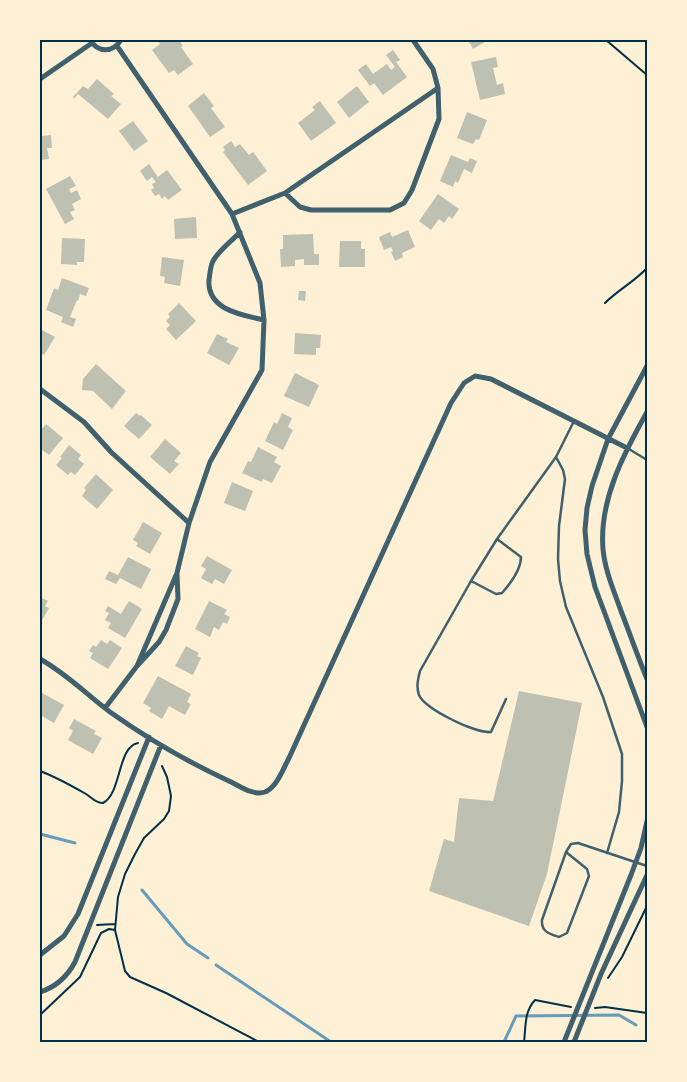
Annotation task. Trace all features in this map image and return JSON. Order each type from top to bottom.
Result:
[{"type":"street","points":[[40,79],[91,42],[96,47],[106,50],[117,46],[121,40]]},
{"type":"street","points":[[285,193],[300,207],[311,210],[390,210],[404,202],[412,190],[439,119],[438,88],[433,69],[413,40]]},
{"type":"street","points":[[117,46],[232,214],[260,283],[264,320],[262,370],[210,462],[189,523],[177,573],[138,666]]},
{"type":"street","points":[[232,214],[285,193],[438,88]]},
{"type":"street","points":[[240,232],[214,260],[210,272],[209,285],[214,301],[234,313],[264,320]]},
{"type":"street","points":[[647,366],[608,439],[592,486],[585,530],[595,587],[647,727]]},
{"type":"street","points":[[40,659],[62,671],[106,708],[196,766],[258,793],[267,791],[274,785],[289,758],[451,403],[464,383],[476,376],[491,379],[627,448]]},
{"type":"street","points":[[40,389],[84,422],[111,452],[189,523]]},
{"type":"street","points":[[647,412],[627,448],[607,508],[604,548],[610,580],[647,679]]},
{"type":"street","points":[[106,708],[159,642],[166,630],[178,599],[177,573]]},
{"type":"street","points":[[40,955],[64,936],[78,914],[149,737]]},
{"type":"street","points":[[40,992],[58,983],[75,962],[160,744]]},
{"type":"street","points":[[564,1042],[636,863],[647,821]]},
{"type":"street","points":[[574,1042],[591,998],[647,875]]},
{"type":"lane","points":[[506,699],[491,732],[464,725],[427,704],[420,695],[417,685],[420,671],[471,581],[497,539],[556,457],[574,421]]},
{"type":"lane","points":[[627,448],[647,460]]},
{"type":"lane","points":[[556,457],[563,470],[565,479],[559,526],[558,560],[560,582],[566,607],[603,697],[622,754],[619,812],[607,853]]},
{"type":"lane","points":[[471,581],[496,594],[502,593],[508,586],[521,564],[521,557],[497,539]]},
{"type":"lane","points":[[566,852],[587,868],[589,876],[567,933],[559,937],[548,933],[544,929],[542,920],[566,852],[571,844],[575,843],[647,866]]},
{"type":"path","points":[[606,40],[647,75]]},
{"type":"path","points":[[605,303],[616,292],[639,277],[647,268]]},
{"type":"path","points":[[40,771],[101,804],[108,800],[128,750],[134,744],[140,744]]},
{"type":"path","points":[[159,762],[169,784],[170,805],[164,819],[144,838],[125,874],[118,897],[115,930],[125,971],[130,978],[166,993],[259,1042]]},
{"type":"path","points":[[605,985],[626,949],[647,906]]},
{"type":"path","points":[[95,926],[116,924]]},
{"type":"path","points":[[524,1042],[525,1020],[529,1007]]},
{"type":"path","points":[[40,1011],[44,1010]]},
{"type":"building","points":[[157,40],[179,40],[183,46],[181,47],[193,64],[178,75],[174,70],[169,73],[152,50],[160,44]]},
{"type":"building","points":[[468,40],[488,40],[473,49]]},
{"type":"building","points":[[393,50],[400,60],[396,62],[407,77],[383,95],[374,83],[370,86],[358,70],[366,64],[373,74],[387,64],[391,70],[395,67],[386,55]]},
{"type":"building","points":[[496,57],[498,67],[493,68],[497,85],[503,83],[505,94],[480,100],[471,62]]},
{"type":"building","points":[[97,79],[114,94],[111,96],[121,104],[108,119],[78,94],[74,99],[73,97],[83,86],[88,89]]},
{"type":"building","points":[[357,86],[369,102],[349,118],[337,102]]},
{"type":"building","points":[[204,93],[214,106],[211,108],[225,127],[210,137],[188,106]]},
{"type":"building","points":[[320,101],[336,123],[311,141],[298,123],[315,110],[312,107]]},
{"type":"building","points":[[467,112],[487,120],[479,140],[476,139],[473,144],[457,138]]},
{"type":"building","points":[[133,121],[148,141],[134,151],[119,131]]},
{"type":"building","points":[[51,135],[52,148],[47,148],[49,159],[40,160],[40,136]]},
{"type":"building","points":[[231,141],[235,147],[240,144],[249,155],[253,152],[267,171],[248,185],[223,152],[225,150],[223,147]]},
{"type":"building","points":[[451,155],[468,162],[470,158],[477,161],[472,173],[464,169],[458,183],[455,181],[453,187],[440,181]]},
{"type":"building","points":[[149,164],[158,177],[167,170],[182,190],[168,200],[165,196],[162,199],[159,194],[155,196],[151,190],[154,188],[152,184],[156,182],[152,177],[147,181],[140,171]]},
{"type":"building","points":[[70,176],[76,186],[69,189],[71,193],[77,190],[81,199],[72,204],[75,210],[70,212],[74,219],[65,224],[46,189]]},
{"type":"building","points":[[438,194],[459,209],[452,219],[449,216],[444,223],[439,219],[431,230],[419,221]]},
{"type":"building","points":[[196,217],[197,238],[175,239],[174,219]]},
{"type":"building","points":[[408,230],[415,247],[402,253],[403,257],[395,261],[391,247],[384,250],[379,237],[390,232],[392,237]]},
{"type":"building","points":[[313,234],[314,254],[319,254],[319,265],[304,265],[304,259],[295,260],[295,266],[281,267],[280,249],[283,249],[283,235]]},
{"type":"building","points":[[62,238],[85,239],[84,262],[77,262],[77,265],[61,264]]},
{"type":"building","points":[[340,241],[361,241],[361,249],[365,249],[365,267],[339,267]]},
{"type":"building","points":[[162,257],[184,260],[180,286],[164,283],[165,277],[160,276]]},
{"type":"building","points":[[62,278],[89,288],[86,296],[80,294],[70,317],[76,319],[73,327],[61,322],[63,317],[46,310],[54,288],[58,290]]},
{"type":"building","points":[[299,291],[306,291],[305,301],[298,300]]},
{"type":"building","points":[[179,303],[196,321],[176,340],[166,329],[170,325],[166,321],[170,317],[168,314]]},
{"type":"building","points":[[40,329],[55,337],[44,355],[40,352]]},
{"type":"building","points":[[295,333],[321,335],[320,348],[316,348],[316,355],[294,354]]},
{"type":"building","points":[[217,334],[228,339],[226,342],[239,348],[229,365],[207,353]]},
{"type":"building","points":[[96,364],[126,391],[112,409],[93,391],[82,390],[83,379]]},
{"type":"building","points":[[295,373],[319,385],[309,407],[284,396]]},
{"type":"building","points":[[136,413],[152,425],[139,439],[124,426]]},
{"type":"building","points":[[282,413],[292,418],[288,427],[293,430],[283,450],[265,441],[274,422],[277,424]]},
{"type":"building","points":[[46,424],[63,438],[49,455],[40,450],[40,431]]},
{"type":"building","points":[[165,439],[181,453],[174,461],[179,464],[170,474],[150,457]]},
{"type":"building","points":[[69,445],[81,455],[78,459],[84,464],[75,475],[71,472],[68,475],[56,465]]},
{"type":"building","points":[[258,447],[277,457],[274,462],[281,466],[272,483],[263,479],[262,482],[242,473],[248,461],[251,462]]},
{"type":"building","points":[[96,474],[113,490],[97,509],[82,496],[86,490],[84,488]]},
{"type":"building","points":[[232,482],[253,491],[245,511],[224,503]]},
{"type":"building","points":[[143,522],[162,533],[150,554],[136,546],[138,543],[133,540]]},
{"type":"building","points":[[207,556],[232,570],[224,584],[215,579],[212,584],[201,578],[206,569],[201,566]]},
{"type":"building","points":[[128,557],[151,569],[141,589],[120,578],[116,584],[105,579],[109,571],[118,575]]},
{"type":"building","points":[[42,598],[48,601],[45,606],[49,608],[40,624],[40,602]]},
{"type":"building","points":[[129,601],[142,609],[125,638],[108,628],[111,623],[105,620],[109,613],[105,611],[108,606],[121,614]]},
{"type":"building","points":[[209,601],[227,610],[224,614],[230,617],[227,624],[223,622],[219,630],[214,627],[210,637],[195,629]]},
{"type":"building","points":[[101,640],[107,644],[110,640],[122,648],[108,669],[90,658],[93,653],[89,651],[93,645],[96,647]]},
{"type":"building","points":[[186,646],[199,653],[197,656],[201,658],[193,675],[175,666]]},
{"type":"building","points":[[158,676],[191,694],[187,702],[191,704],[185,715],[169,706],[162,719],[149,711],[151,708],[143,703]]},
{"type":"building","points":[[519,691],[582,703],[547,874],[529,926],[429,891],[444,839],[454,842],[459,798],[493,801]]},
{"type":"building","points":[[42,693],[64,705],[54,723],[40,715],[40,696]]},
{"type":"building","points":[[74,719],[96,731],[94,734],[102,738],[93,754],[68,740],[73,731],[69,728]]},
{"type":"waterway","points":[[40,834],[75,843]]},
{"type":"waterway","points":[[142,890],[187,944],[208,958]]},
{"type":"waterway","points":[[216,965],[331,1042]]},
{"type":"waterway","points":[[504,1042],[516,1016],[619,1015],[636,1025]]}]
